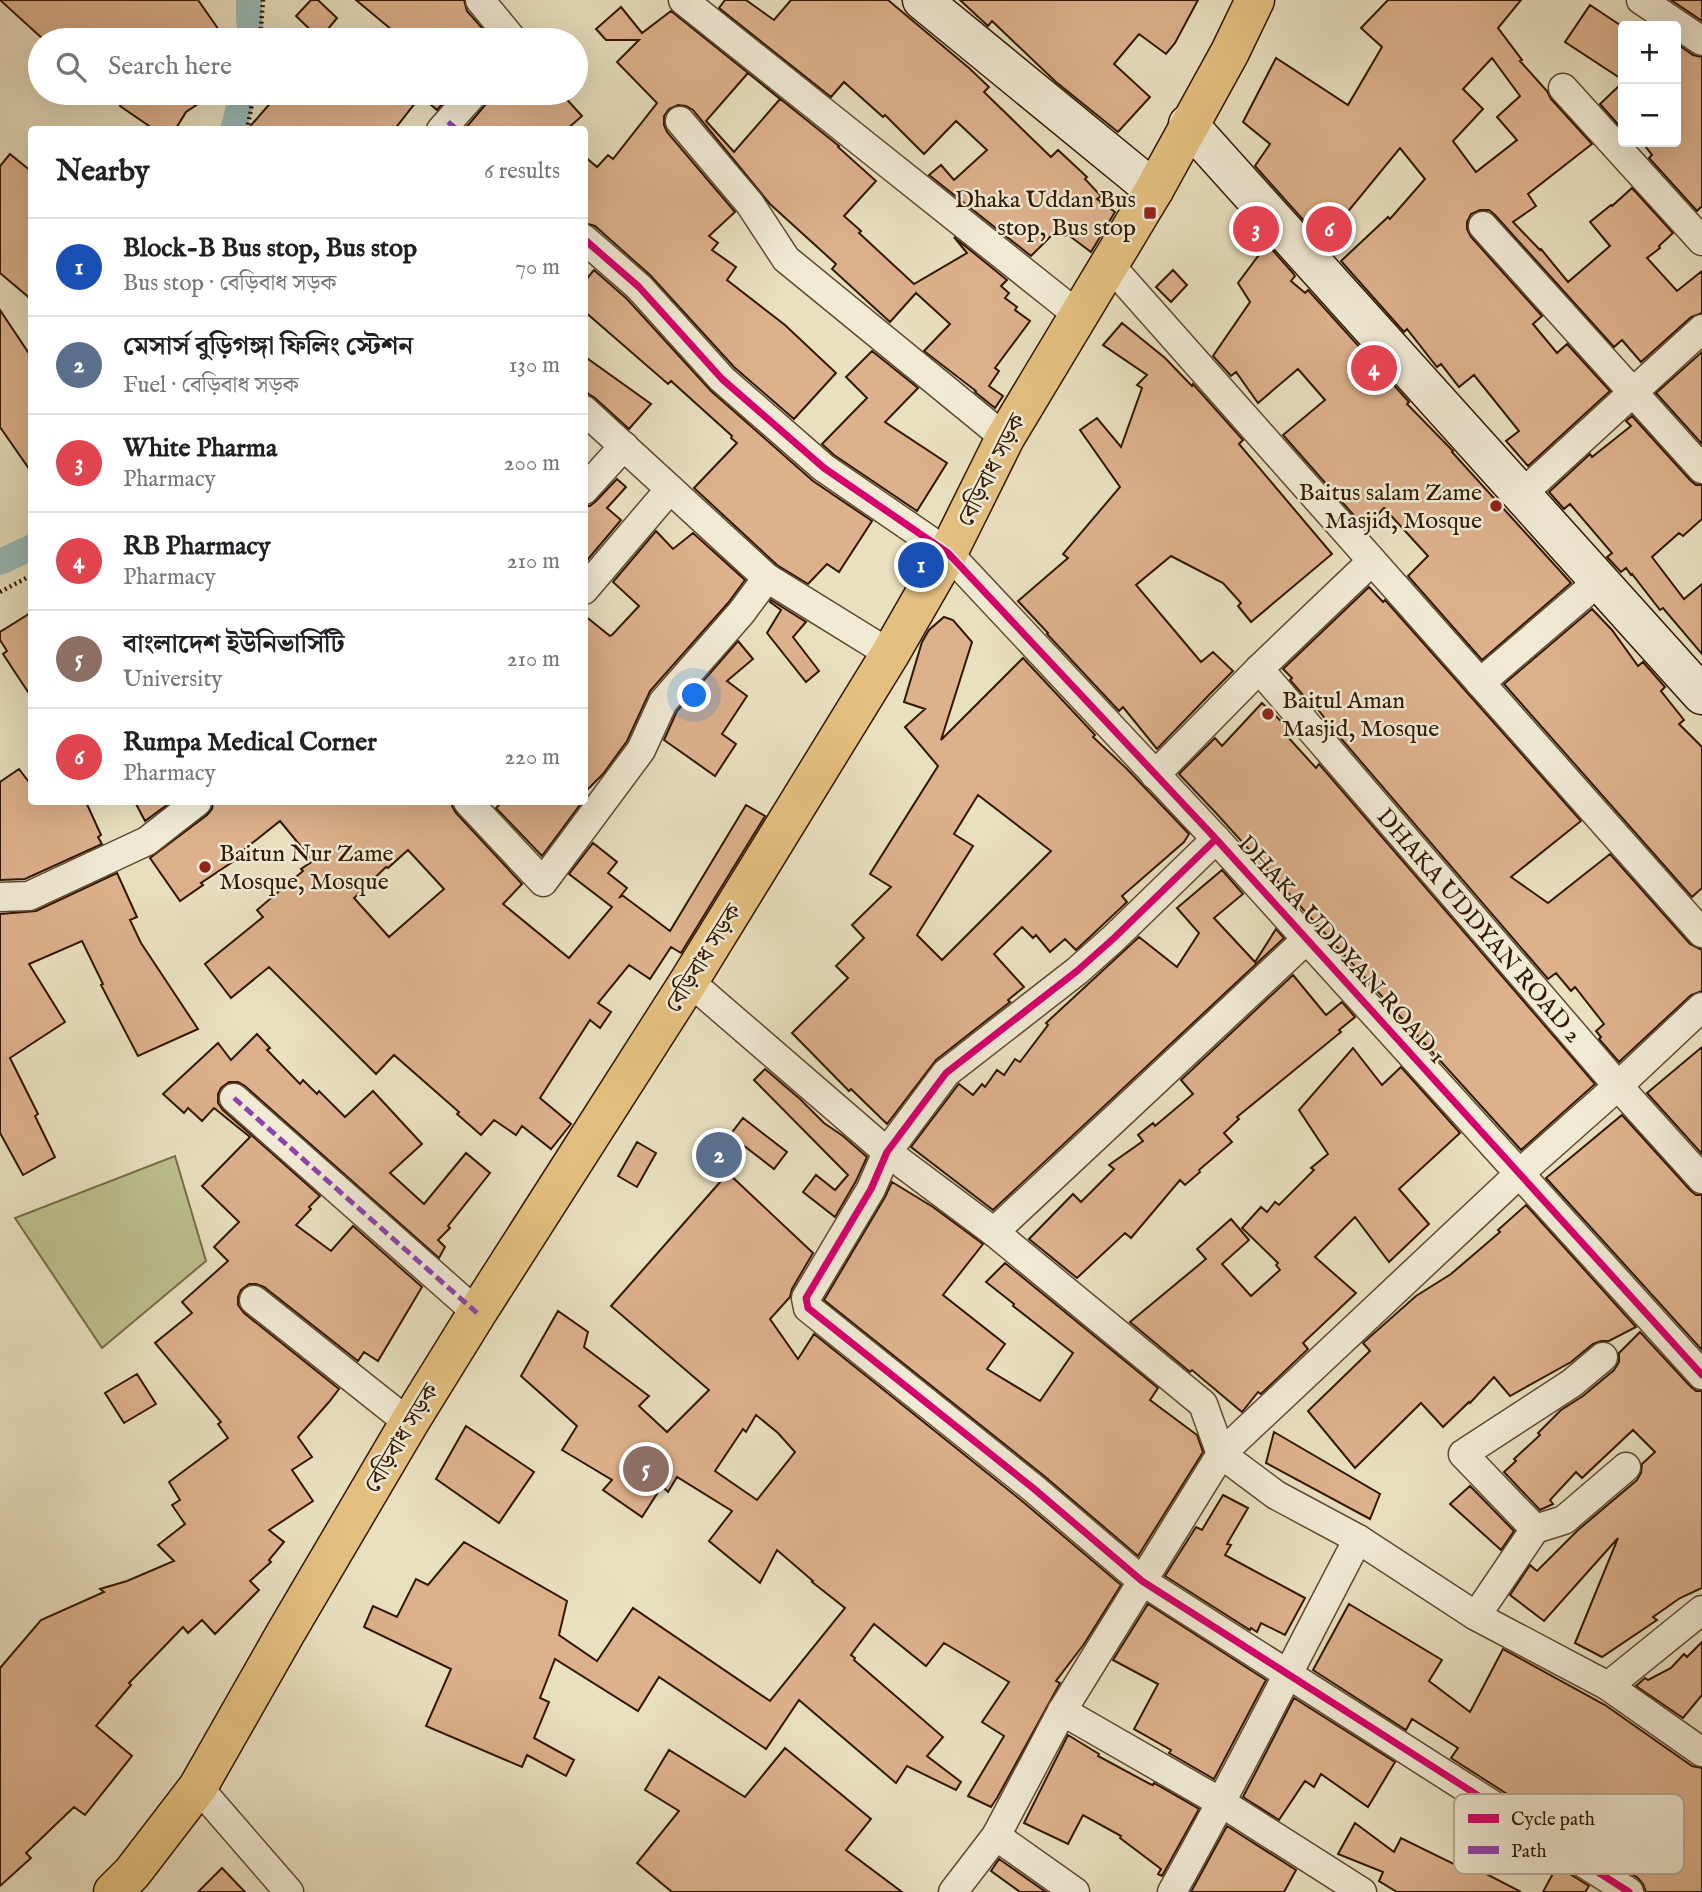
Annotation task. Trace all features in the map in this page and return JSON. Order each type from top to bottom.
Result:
[{"type":"highway","name":"বেড়িবাধ সড়ক","points":[[113,1892],[132,1873],[198,1787],[409,1423],[689,981],[890,654],[948,554],[1005,438],[1154,190],[1230,52],[1255,0]]},
{"type":"street","points":[[480,0],[503,28]]},
{"type":"street","points":[[684,0],[1078,316]]},
{"type":"street","points":[[922,0],[1154,190]]},
{"type":"street","points":[[1641,0],[1702,41]]},
{"type":"street","points":[[1563,88],[1702,242]]},
{"type":"street","points":[[450,126],[465,105]]},
{"type":"street","points":[[680,121],[750,204],[786,259],[1005,438]]},
{"type":"street","points":[[1188,124],[1702,695]]},
{"type":"street","points":[[1483,226],[1702,469]]},
{"type":"street","name":"DHAKA UDDYAN ROAD 1","points":[[588,242],[639,287],[722,379],[824,468],[948,554],[1216,839],[1702,1375]]},
{"type":"street","points":[[1109,264],[1702,933]]},
{"type":"street","points":[[1521,495],[1702,329]]},
{"type":"street","points":[[588,414],[767,578],[890,654]]},
{"type":"street","points":[[588,486],[624,446]]},
{"type":"street","points":[[588,585],[670,489]]},
{"type":"street","points":[[1155,775],[1259,669],[1372,561]]},
{"type":"street","points":[[471,805],[543,881],[641,750],[663,702],[741,613],[767,578]]},
{"type":"street","points":[[1480,683],[1599,581]]},
{"type":"street","name":"DHAKA UDDYAN ROAD 2","points":[[1259,669],[1618,1086],[1702,1179]]},
{"type":"street","points":[[0,897],[29,896],[147,841],[193,805]]},
{"type":"street","points":[[1216,839],[1077,971],[946,1073],[887,1152],[871,1189],[806,1298],[808,1308],[1033,1488],[1142,1581],[1475,1794]]},
{"type":"street","points":[[994,1232],[1307,939]]},
{"type":"street","points":[[689,981],[887,1152],[994,1232],[1203,1404],[1221,1454],[1276,1495],[1358,1539],[1476,1616],[1608,1686],[1702,1752]]},
{"type":"street","points":[[953,1892],[996,1836],[1062,1711],[1221,1454],[1520,1173],[1702,1007]]},
{"type":"street","points":[[234,1098],[477,1313]]},
{"type":"street","points":[[254,1300],[409,1423]]},
{"type":"street","points":[[1535,1528],[1463,1454],[1572,1383],[1603,1357]]},
{"type":"street","points":[[1476,1616],[1535,1528],[1564,1520],[1626,1467]]},
{"type":"street","points":[[1172,1892],[1222,1803],[1358,1539]]},
{"type":"street","points":[[1608,1686],[1702,1609]]},
{"type":"street","points":[[1062,1711],[1222,1803],[1362,1892]]},
{"type":"street","points":[[198,1787],[289,1892]]},
{"type":"street","points":[[996,1836],[1075,1892]]},
{"type":"street","points":[[1601,1874],[1629,1892]]},
{"type":"path","points":[[261,28],[263,0]]},
{"type":"path","points":[[248,126],[252,105]]},
{"type":"path","points":[[0,592],[28,577]]},
{"type":"green space","points":[[175,1156],[206,1261],[102,1348],[15,1218]]},
{"type":"building","points":[[0,0],[198,0],[218,28],[31,28]]},
{"type":"building","points":[[311,0],[318,0],[337,18],[329,28],[309,28],[296,16]]},
{"type":"building","points":[[356,0],[464,0],[467,11],[482,28],[390,28]]},
{"type":"building","points":[[725,0],[746,0],[774,20],[791,0],[888,0],[989,87],[984,92],[1051,157],[1058,150],[1087,177],[1085,179],[1101,196],[1097,199],[1115,212],[1091,252],[1057,230],[1031,256],[929,175],[941,165],[954,180],[987,150],[956,121],[924,154],[885,115],[883,117],[844,82],[831,97],[719,8]]},
{"type":"building","points":[[960,0],[1198,0],[1175,43],[1166,54],[1139,34],[1114,64],[1150,97],[1118,132],[1056,82],[992,21],[988,26]]},
{"type":"building","points":[[1388,0],[1521,0],[1498,28],[1522,60],[1520,61],[1592,144],[1528,194],[1536,206],[1513,222],[1541,249],[1568,282],[1610,246],[1590,222],[1632,188],[1673,233],[1647,258],[1677,291],[1702,271],[1702,313],[1691,317],[1641,362],[1622,340],[1614,347],[1495,215],[1489,210],[1471,214],[1467,229],[1471,237],[1542,316],[1533,324],[1557,353],[1567,344],[1610,391],[1528,466],[1506,441],[1519,431],[1474,375],[1459,387],[1441,364],[1437,367],[1407,329],[1404,332],[1341,261],[1388,217],[1390,219],[1425,179],[1400,148],[1323,242],[1255,166],[1270,144],[1243,122],[1276,58],[1348,105],[1382,47],[1361,28]],"holes":[[[1492,58],[1520,96],[1497,117],[1517,140],[1476,172],[1453,141],[1483,109],[1463,89]]]},
{"type":"building","points":[[1671,0],[1702,0],[1702,21]]},
{"type":"building","points":[[1590,5],[1618,24],[1618,77],[1565,42]]},
{"type":"building","points":[[621,7],[642,33],[671,11],[839,146],[876,181],[844,216],[914,284],[967,253],[954,237],[1007,280],[1001,286],[1009,293],[1005,298],[1030,321],[995,368],[999,371],[989,386],[1003,396],[995,408],[924,351],[950,324],[916,293],[890,322],[832,269],[836,264],[770,204],[693,110],[678,105],[669,109],[664,116],[667,132],[735,212],[709,236],[718,243],[712,250],[736,267],[727,280],[785,325],[836,373],[794,419],[734,367],[650,275],[595,226],[588,224],[588,159],[597,167],[608,155],[613,159],[657,103],[617,62],[639,40],[606,40],[596,29]],"holes":[[[748,73],[780,99],[734,152],[706,121]]]},
{"type":"building","points":[[1681,47],[1693,55],[1702,57],[1702,206],[1697,211],[1649,158],[1652,155],[1646,147],[1681,147]]},
{"type":"building","points":[[1618,87],[1618,124],[1600,104]]},
{"type":"building","points":[[196,105],[186,112],[177,126],[149,126],[120,106]]},
{"type":"building","points":[[269,105],[414,105],[397,126],[250,126]]},
{"type":"building","points":[[485,105],[572,105],[582,116],[571,126],[467,126]]},
{"type":"building","points":[[10,154],[28,169],[28,297],[0,273],[0,166]]},
{"type":"building","points":[[1267,244],[1295,276],[1291,281],[1305,293],[1308,290],[1409,402],[1407,404],[1453,451],[1571,583],[1482,660],[1408,576],[1428,556],[1384,508],[1365,528],[1283,435],[1325,400],[1298,369],[1258,403],[1236,372],[1231,376],[1213,356],[1250,302],[1238,283]]},
{"type":"building","points":[[594,270],[627,299],[711,391],[813,481],[872,521],[839,572],[827,564],[808,584],[777,565],[694,488],[737,443],[671,381],[668,384],[588,314],[588,277]]},
{"type":"building","points":[[1173,270],[1187,285],[1171,302],[1156,287]]},
{"type":"building","points":[[0,310],[28,352],[28,467],[0,427]]},
{"type":"building","points":[[1122,323],[1165,358],[1192,386],[1193,384],[1243,440],[1239,444],[1332,554],[1251,622],[1238,606],[1241,603],[1223,583],[1171,556],[1136,585],[1201,662],[1213,652],[1233,671],[1157,749],[1123,707],[1119,711],[1018,601],[1068,558],[1063,554],[1120,487],[1080,430],[1097,418],[1121,447],[1142,388],[1137,385],[1147,375],[1103,345]]},
{"type":"building","points":[[872,351],[918,388],[885,422],[947,463],[917,511],[822,444],[867,398],[846,377]]},
{"type":"building","points":[[1702,352],[1702,444],[1656,393]]},
{"type":"building","points":[[588,359],[651,404],[629,429],[588,394]]},
{"type":"building","points":[[1632,416],[1690,480],[1696,485],[1702,485],[1702,519],[1683,536],[1679,533],[1652,557],[1684,599],[1702,584],[1702,654],[1663,608],[1660,610],[1632,574],[1626,568],[1621,572],[1607,557],[1612,553],[1570,504],[1564,509],[1549,492],[1590,454],[1592,457],[1631,426],[1626,421]]},
{"type":"building","points":[[617,479],[626,487],[607,508],[621,520],[588,559],[588,506]]},
{"type":"building","points":[[656,531],[673,549],[693,533],[745,580],[650,691],[627,741],[603,774],[588,789],[588,618],[610,636],[639,606],[613,582]]},
{"type":"building","points":[[1369,587],[1383,602],[1385,600],[1581,821],[1511,877],[1548,903],[1610,854],[1690,944],[1702,950],[1702,991],[1691,995],[1619,1062],[1599,1039],[1601,1037],[1596,1031],[1604,1024],[1575,987],[1571,991],[1556,973],[1548,979],[1283,669]]},
{"type":"building","points":[[771,600],[806,622],[793,637],[819,671],[806,682],[767,633],[781,610],[770,602]]},
{"type":"building","points":[[1592,609],[1612,630],[1638,666],[1643,662],[1665,687],[1661,691],[1684,720],[1679,724],[1702,747],[1702,888],[1692,897],[1504,684]]},
{"type":"building","points":[[28,614],[28,692],[3,654],[7,651],[0,640],[0,632]]},
{"type":"building","points":[[944,617],[953,620],[972,642],[941,740],[1023,658],[1095,735],[1093,737],[1189,834],[1184,842],[1122,896],[1127,902],[1076,950],[1065,939],[1050,952],[1036,935],[1033,938],[1022,927],[994,954],[1024,987],[1008,1000],[1010,1002],[936,1060],[887,1124],[851,1089],[849,1091],[792,1033],[848,978],[836,966],[864,938],[852,925],[891,887],[870,874],[938,766],[905,727],[925,709],[904,702],[922,642],[929,630]],"holes":[[[978,795],[1051,851],[942,960],[917,935],[973,846],[954,834]]]},
{"type":"building","points":[[738,641],[753,659],[727,681],[747,696],[722,734],[736,744],[715,776],[664,740],[677,711]]},
{"type":"building","points":[[1262,703],[1288,728],[1290,731],[1286,735],[1316,768],[1319,764],[1595,1084],[1521,1150],[1179,774],[1215,738],[1222,746]]},
{"type":"building","points":[[19,769],[28,781],[28,805],[87,805],[101,835],[98,837],[102,844],[25,879],[0,880],[0,782]]},
{"type":"building","points":[[137,805],[167,805],[145,821]]},
{"type":"building","points":[[213,805],[452,805],[456,813],[522,884],[503,904],[569,958],[612,907],[569,874],[593,843],[617,862],[608,873],[627,888],[619,898],[622,895],[670,931],[746,805],[765,816],[681,953],[671,947],[650,979],[629,965],[598,1003],[611,1012],[600,1028],[590,1020],[540,1098],[571,1124],[551,1149],[522,1126],[516,1135],[494,1120],[481,1135],[394,1055],[376,1074],[269,967],[231,998],[205,964],[263,917],[257,910],[313,861],[280,821],[241,852],[243,855],[201,883],[203,885],[180,901],[150,858],[207,815]],"holes":[[[408,850],[444,889],[389,937],[354,898]]]},
{"type":"building","points":[[499,805],[580,805],[542,856],[496,808]]},
{"type":"building","points":[[1222,870],[1243,894],[1214,918],[1255,962],[1276,929],[1284,938],[993,1210],[911,1147],[959,1084],[973,1095],[982,1084],[985,1087],[997,1070],[1004,1075],[1015,1059],[1020,1062],[1048,1025],[1046,1023],[1139,937],[1177,967],[1199,933],[1177,908]]},
{"type":"building","points":[[117,873],[137,917],[130,920],[141,943],[198,1029],[138,1056],[101,985],[103,984],[82,941],[29,964],[65,1022],[10,1058],[38,1114],[35,1116],[55,1157],[23,1175],[0,1133],[0,914],[36,911]]},
{"type":"building","points":[[1293,975],[1326,1015],[1342,1002],[1355,1017],[1339,1030],[1341,1032],[1237,1117],[1239,1119],[1224,1133],[1232,1142],[1185,1185],[1180,1180],[1131,1238],[1125,1233],[1077,1278],[1029,1239],[1073,1194],[1081,1202],[1114,1169],[1109,1165],[1143,1141],[1138,1135],[1153,1123],[1155,1126],[1193,1094],[1181,1080]]},
{"type":"building","points":[[257,1034],[270,1048],[267,1050],[300,1084],[303,1080],[317,1094],[319,1091],[345,1117],[373,1091],[422,1144],[390,1173],[424,1204],[466,1153],[490,1173],[448,1226],[450,1228],[438,1240],[445,1247],[439,1258],[245,1086],[238,1082],[229,1082],[221,1088],[218,1103],[223,1110],[320,1196],[296,1225],[331,1251],[353,1226],[422,1287],[378,1361],[364,1352],[358,1361],[264,1287],[249,1284],[241,1290],[238,1305],[244,1313],[339,1389],[298,1437],[312,1457],[292,1470],[313,1501],[269,1530],[284,1542],[269,1560],[271,1562],[250,1581],[259,1590],[215,1634],[202,1620],[188,1633],[183,1627],[129,1683],[131,1685],[96,1726],[132,1756],[85,1815],[74,1807],[26,1853],[31,1858],[0,1886],[0,1668],[41,1620],[104,1592],[100,1589],[174,1561],[158,1545],[185,1524],[172,1505],[180,1500],[169,1482],[228,1438],[218,1424],[221,1422],[155,1343],[192,1313],[182,1302],[228,1261],[214,1247],[239,1222],[202,1186],[250,1137],[214,1108],[202,1121],[188,1108],[184,1113],[163,1094],[218,1043],[231,1060]]},
{"type":"building","points":[[1702,1047],[1702,1154],[1647,1093]]},
{"type":"building","points":[[1353,1048],[1382,1085],[1401,1067],[1460,1133],[1399,1189],[1429,1224],[1389,1262],[1355,1217],[1315,1257],[1356,1293],[1303,1343],[1308,1349],[1261,1394],[1258,1392],[1242,1412],[1130,1322],[1206,1259],[1197,1249],[1231,1219],[1249,1240],[1222,1264],[1251,1296],[1280,1270],[1276,1265],[1278,1263],[1242,1228],[1261,1207],[1267,1212],[1275,1202],[1279,1205],[1314,1170],[1311,1168],[1328,1154],[1299,1110]]},
{"type":"building","points":[[765,1069],[824,1123],[867,1157],[835,1217],[803,1192],[816,1175],[835,1190],[848,1175],[754,1080]]},
{"type":"building","points":[[1622,1115],[1690,1190],[1696,1195],[1702,1195],[1702,1350],[1546,1178]]},
{"type":"building","points":[[743,1118],[787,1152],[774,1169],[730,1135]]},
{"type":"building","points":[[637,1142],[656,1153],[637,1187],[618,1176]]},
{"type":"building","points":[[728,1173],[813,1253],[790,1297],[770,1319],[798,1359],[814,1334],[1022,1501],[1121,1585],[1084,1644],[1056,1681],[1060,1683],[991,1807],[968,1796],[1004,1736],[982,1722],[1009,1682],[944,1643],[926,1666],[874,1624],[851,1655],[943,1737],[927,1756],[961,1782],[956,1790],[907,1766],[896,1783],[799,1700],[766,1749],[659,1677],[638,1711],[555,1659],[540,1698],[549,1702],[534,1738],[574,1760],[566,1776],[527,1755],[522,1767],[426,1726],[451,1669],[364,1627],[373,1606],[397,1617],[416,1579],[428,1585],[464,1542],[567,1601],[559,1635],[597,1661],[633,1608],[770,1701],[845,1608],[777,1550],[760,1583],[709,1541],[732,1511],[677,1477],[668,1492],[662,1486],[642,1517],[603,1490],[612,1480],[562,1450],[577,1426],[521,1376],[558,1311],[588,1332],[584,1347],[649,1396],[639,1406],[667,1432],[709,1390],[611,1306]],"holes":[[[756,1415],[795,1452],[757,1500],[715,1471],[743,1429],[746,1432]]]},
{"type":"building","points":[[892,1182],[933,1207],[983,1244],[943,1295],[1005,1344],[987,1369],[1040,1401],[1073,1353],[986,1282],[1005,1263],[1158,1388],[1150,1400],[1197,1435],[1203,1452],[1138,1556],[1043,1475],[824,1300]]},
{"type":"building","points":[[1526,1205],[1636,1327],[1609,1341],[1593,1344],[1571,1362],[1510,1396],[1494,1377],[1443,1427],[1421,1403],[1355,1468],[1308,1411],[1370,1351],[1363,1343],[1416,1296],[1451,1274],[1500,1232],[1498,1230]]},
{"type":"building","points":[[1640,1332],[1690,1386],[1696,1391],[1702,1391],[1702,1588],[1680,1598],[1653,1617],[1657,1620],[1602,1657],[1575,1643],[1618,1538],[1544,1621],[1510,1595],[1530,1565],[1537,1571],[1578,1530],[1637,1480],[1642,1464],[1655,1452],[1633,1430],[1582,1478],[1576,1472],[1550,1500],[1553,1504],[1540,1510],[1504,1472],[1561,1410],[1614,1370],[1619,1362],[1619,1353]]},
{"type":"building","points":[[137,1374],[156,1404],[124,1423],[105,1393]]},
{"type":"building","points":[[466,1426],[534,1472],[499,1523],[436,1479]]},
{"type":"building","points":[[1274,1432],[1380,1494],[1370,1519],[1266,1463]]},
{"type":"building","points":[[1470,1486],[1514,1531],[1501,1550],[1450,1504]]},
{"type":"building","points":[[1223,1495],[1248,1508],[1227,1544],[1231,1545],[1225,1555],[1305,1598],[1285,1635],[1261,1623],[1257,1632],[1251,1628],[1250,1630],[1165,1576],[1196,1527],[1202,1530]]},
{"type":"building","points":[[1148,1604],[1266,1680],[1214,1779],[1134,1729],[1158,1684],[1113,1660]]},
{"type":"building","points":[[1349,1604],[1442,1660],[1429,1681],[1470,1712],[1503,1649],[1605,1705],[1692,1766],[1702,1768],[1702,1892],[1646,1892],[1643,1884],[1632,1874],[1684,1874],[1684,1794],[1507,1794],[1451,1758],[1458,1748],[1412,1719],[1406,1730],[1313,1670]]},
{"type":"building","points":[[1702,1642],[1702,1695],[1683,1718],[1636,1686],[1645,1678],[1648,1680],[1671,1668],[1684,1654],[1687,1657]]},
{"type":"building","points":[[1294,1698],[1395,1762],[1368,1807],[1321,1774],[1314,1787],[1305,1781],[1279,1820],[1243,1797]]},
{"type":"building","points":[[1068,1735],[1099,1754],[1098,1756],[1150,1784],[1154,1783],[1199,1809],[1162,1876],[1158,1874],[1161,1869],[1120,1838],[1121,1836],[1083,1815],[1068,1844],[1024,1823]]},
{"type":"building","points":[[785,1748],[871,1819],[846,1850],[902,1892],[672,1892],[637,1863],[679,1811],[645,1790],[669,1750],[745,1797]]},
{"type":"building","points":[[1355,1823],[1394,1852],[1401,1838],[1454,1864],[1454,1874],[1486,1874],[1521,1892],[1397,1892],[1379,1881],[1383,1872],[1338,1854]]},
{"type":"building","points":[[1227,1826],[1296,1870],[1284,1892],[1191,1892]]},
{"type":"building","points":[[999,1859],[1046,1892],[1020,1892],[991,1871]]},
{"type":"building","points":[[222,1868],[245,1892],[198,1892]]},
{"type":"building","points":[[1553,1874],[1570,1874],[1589,1886],[1585,1892],[1543,1892]]},
{"type":"waterway","points":[[249,0],[250,28]]},
{"type":"waterway","points":[[234,126],[240,105]]},
{"type":"waterway","points":[[0,562],[28,549]]},
{"type":"marked path","points":[[448,122],[453,126]]},
{"type":"marked path","points":[[234,1098],[477,1313]]},
{"type":"cycle path","points":[[588,242],[639,287],[722,379],[824,468],[948,553],[1216,839],[1702,1375]]},
{"type":"cycle path","points":[[1216,839],[1077,971],[946,1073],[887,1152],[871,1189],[806,1298],[808,1308],[1033,1488],[1142,1581],[1476,1794]]},
{"type":"cycle path","points":[[1601,1874],[1629,1892]]},
{"type":"place","name":"Dhaka Uddan Bus stop, Bus stop","points":[[1150,213]]},
{"type":"place","name":"White Pharma","points":[[1256,229]]},
{"type":"place","name":"Rumpa Medical Corner","points":[[1329,229]]},
{"type":"place","name":"RB Pharmacy","points":[[1374,368]]},
{"type":"place","name":"Baitus salam Zame Masjid, Mosque","points":[[1496,506]]},
{"type":"place","name":"Block-B Bus stop, Bus stop","points":[[921,565]]},
{"type":"place","name":"Baitul Aman Masjid, Mosque","points":[[1268,714]]},
{"type":"place","name":"Baitun Nur Zame Mosque, Mosque","points":[[205,867]]},
{"type":"place","name":"মেসার্স বুড়িগঙ্গা ফিলিং স্টেশন","points":[[719,1155]]},
{"type":"place","name":"বাংলাদেশ ইউনিভার্সিটি","points":[[646,1469]]}]
